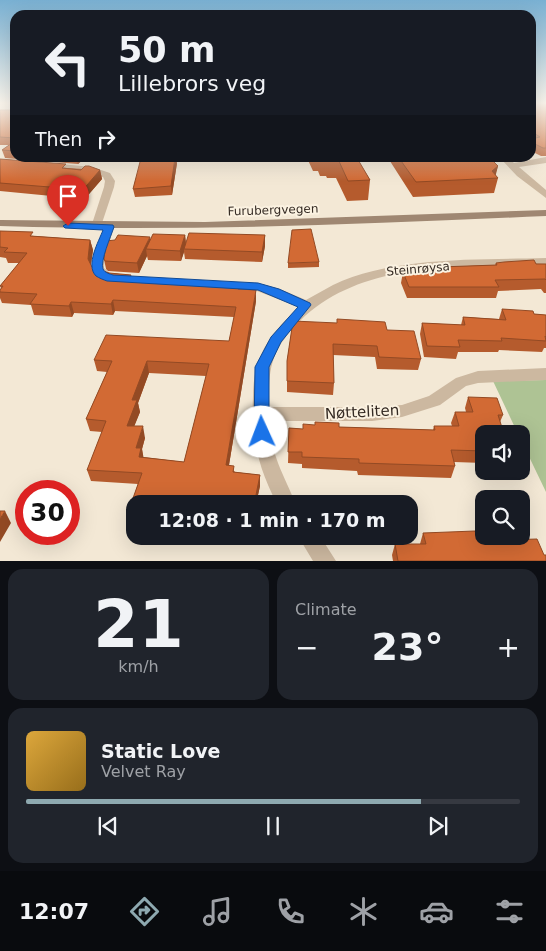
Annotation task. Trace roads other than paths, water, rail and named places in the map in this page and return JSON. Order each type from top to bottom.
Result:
[{"type":"main road","name":"Furubergvegen","points":[[0,223],[96,227],[210,226],[546,212]]},
{"type":"street","points":[[508,162],[546,195]]},
{"type":"street","points":[[511,166],[534,162]]},
{"type":"street","points":[[36,165],[92,170],[107,175],[110,180],[109,187],[96,227]]},
{"type":"street","points":[[110,227],[98,258],[97,268],[100,274],[126,280]]},
{"type":"street","name":"Steinrøysa","points":[[282,495],[271,476],[262,448],[260,414],[262,367],[276,340],[305,305],[353,281],[377,273],[401,269],[546,262]]},
{"type":"street","points":[[145,281],[258,287],[305,305]]},
{"type":"street","name":"Nøtteliten","points":[[260,414],[372,414],[402,411],[434,400],[461,382],[478,378],[546,374]]},
{"type":"street","points":[[314,545],[326,561]]}]
